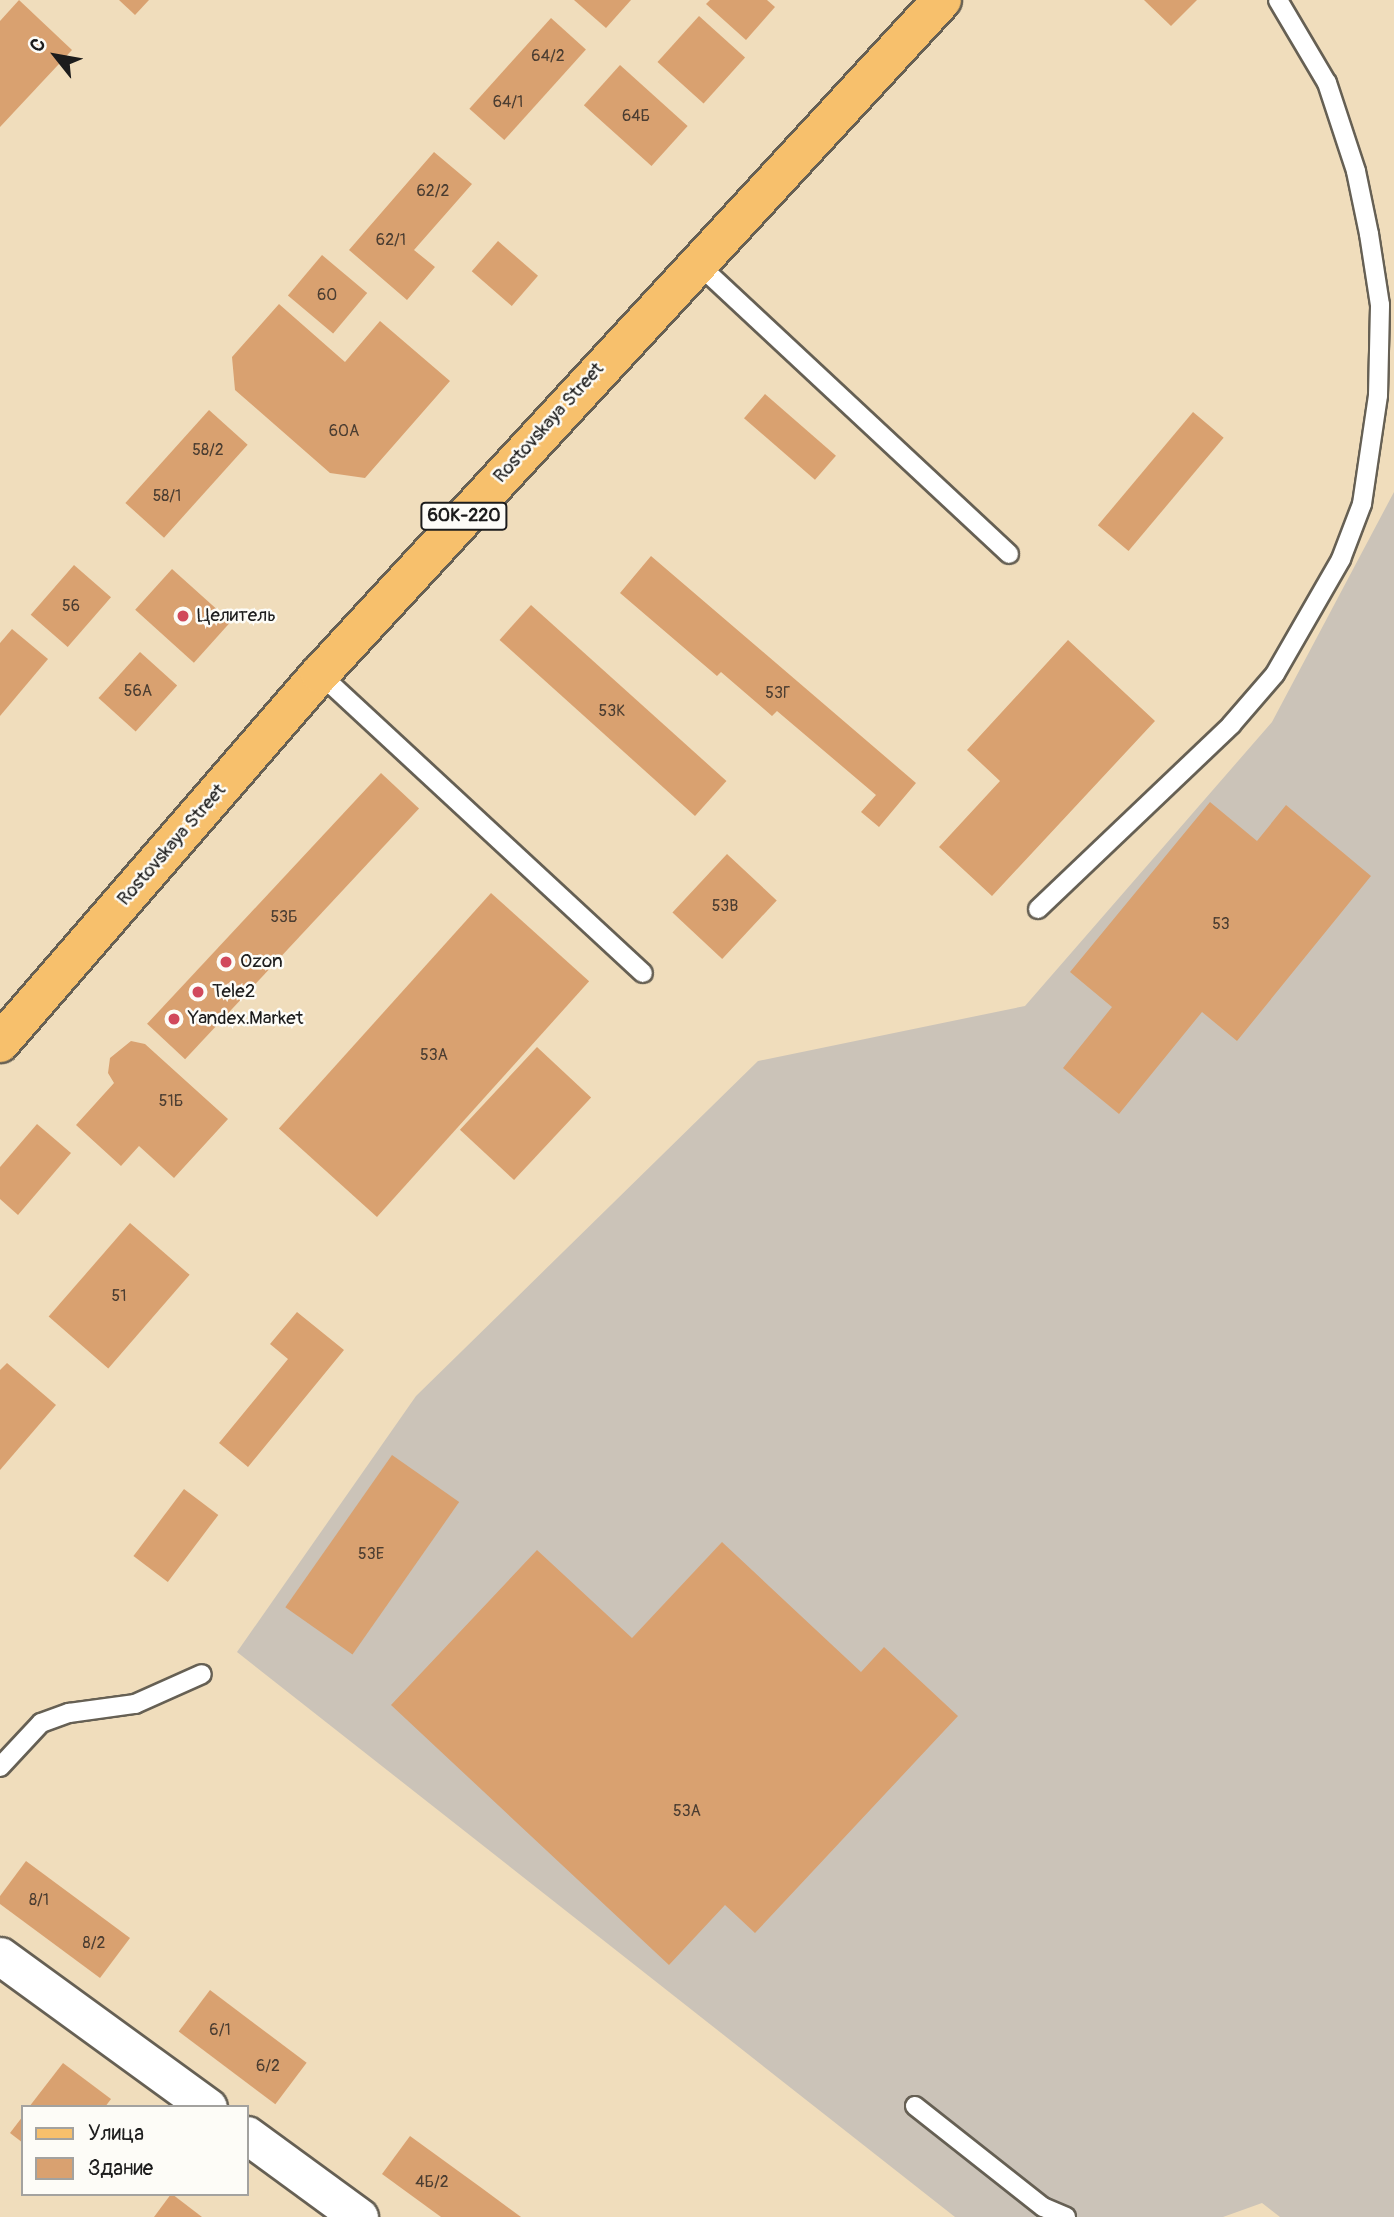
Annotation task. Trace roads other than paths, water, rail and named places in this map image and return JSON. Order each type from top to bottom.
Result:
[{"type":"main road","name":"Rostovskaya Street","points":[[0,1043],[320,674],[696,262],[942,0]]},
{"type":"street","points":[[0,1956],[205,2105]]},
{"type":"street","points":[[248,2136],[359,2217]]},
{"type":"lane","points":[[1038,909],[1231,725],[1275,674],[1308,622],[1362,504],[1387,311],[1356,171],[1343,127],[1327,83],[1278,0]]},
{"type":"lane","points":[[696,262],[1009,554]]},
{"type":"lane","points":[[320,674],[643,973]]},
{"type":"lane","points":[[0,1767],[41,1723],[69,1713],[135,1704],[202,1674]]},
{"type":"lane","points":[[915,2106],[1043,2207],[1066,2217]]},
{"type":"place","name":"Целитель","points":[[183,616]]},
{"type":"place","name":"Ozon","points":[[226,962]]},
{"type":"place","name":"Tele2","points":[[198,992]]},
{"type":"place","name":"Yandex.Market","points":[[174,1019]]}]
